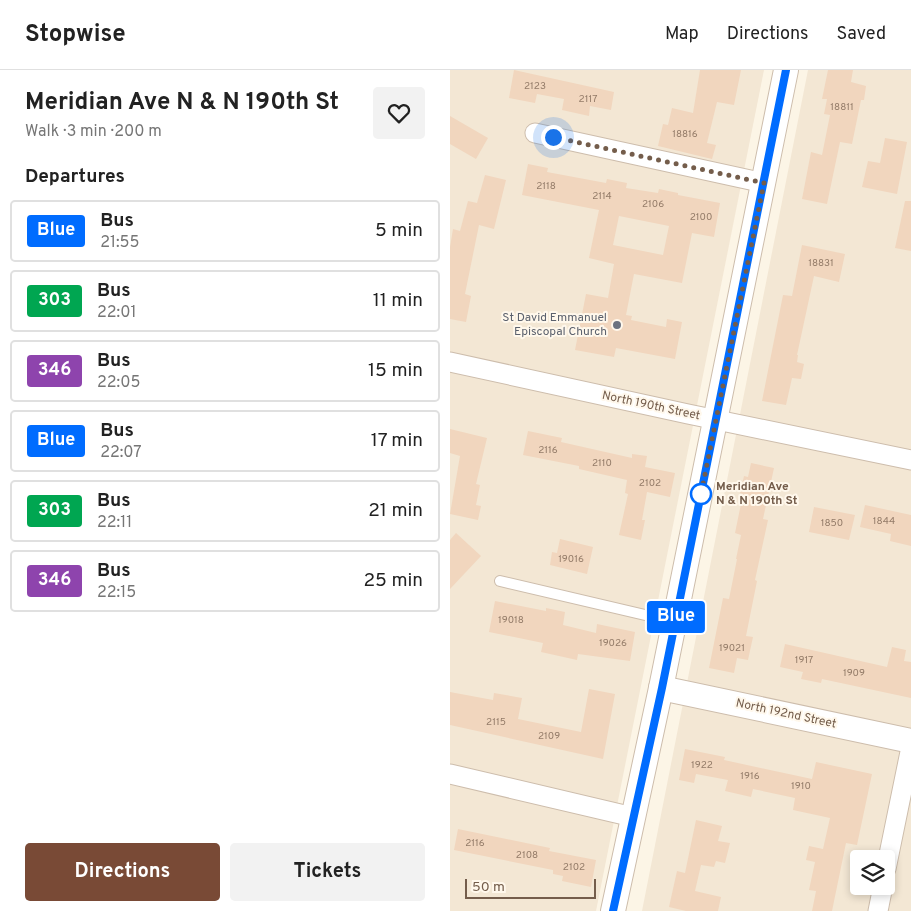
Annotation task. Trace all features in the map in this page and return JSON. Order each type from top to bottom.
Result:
[{"type":"street","points":[[613,911],[662,688],[786,70]]},
{"type":"street","points":[[535,133],[764,183]]},
{"type":"street","name":"North 190th Street","points":[[450,362],[911,460]]},
{"type":"street","name":"North 192nd Street","points":[[662,688],[911,741]]},
{"type":"street","points":[[890,850],[911,747]]},
{"type":"street","points":[[450,774],[633,817]]},
{"type":"street","points":[[878,911],[881,895]]},
{"type":"lane","points":[[500,581],[675,622]]},
{"type":"shaded area","points":[[450,70],[764,70],[596,911],[450,911]]},
{"type":"shaded area","points":[[808,70],[911,70],[911,911],[642,911]]},
{"type":"building","points":[[514,70],[614,92],[611,110],[590,106],[589,116],[562,110],[564,99],[537,94],[535,103],[509,98]]},
{"type":"building","points":[[700,70],[741,70],[734,105],[717,102],[707,143],[716,145],[712,159],[658,146],[663,124],[668,125],[672,108],[693,113]]},
{"type":"building","points":[[828,70],[853,70],[851,82],[866,86],[864,100],[861,100],[852,144],[840,142],[827,204],[802,199],[811,152],[822,155],[830,115],[824,114],[827,99],[822,99]]},
{"type":"building","points":[[450,116],[488,138],[476,159],[450,144]]},
{"type":"building","points":[[885,138],[907,142],[897,194],[862,187],[868,161],[880,163]]},
{"type":"building","points":[[528,164],[548,168],[547,172],[606,183],[607,179],[627,183],[626,188],[658,193],[659,189],[678,193],[678,195],[720,203],[714,237],[692,233],[682,283],[634,274],[626,315],[632,316],[631,320],[666,327],[667,319],[682,322],[675,359],[616,348],[614,357],[575,350],[586,294],[608,298],[614,264],[589,258],[599,210],[522,195]],"holes":[[[619,216],[669,226],[663,255],[613,245]]]},
{"type":"building","points":[[485,175],[506,180],[494,229],[479,225],[465,294],[471,296],[466,322],[450,319],[450,247],[453,229],[460,231],[468,201],[477,203]]},
{"type":"building","points":[[905,201],[911,201],[911,251],[895,248]]},
{"type":"building","points":[[802,245],[845,254],[839,282],[814,276],[797,355],[797,362],[804,364],[801,379],[792,378],[786,405],[762,401],[783,295],[792,296]]},
{"type":"building","points":[[450,429],[487,438],[476,484],[480,485],[476,505],[481,506],[478,520],[450,514],[460,456],[450,453]]},
{"type":"building","points":[[528,431],[562,438],[561,442],[632,458],[632,454],[647,456],[645,467],[675,473],[670,497],[647,492],[641,540],[619,535],[628,494],[625,493],[627,480],[579,469],[579,466],[523,455]]},
{"type":"building","points":[[751,463],[774,468],[763,519],[768,520],[755,580],[757,581],[746,636],[753,637],[748,660],[737,658],[734,673],[709,668],[723,598],[729,599],[741,535],[735,533],[743,494],[740,493],[744,476],[748,477]]},
{"type":"building","points":[[865,505],[911,515],[911,546],[890,541],[891,534],[860,527]]},
{"type":"building","points":[[814,507],[855,515],[849,540],[809,532]]},
{"type":"building","points":[[456,533],[481,556],[450,589],[450,540]]},
{"type":"building","points":[[560,539],[593,547],[587,574],[550,565],[552,552],[557,553]]},
{"type":"building","points":[[495,601],[546,611],[546,608],[565,612],[563,625],[596,633],[597,624],[635,632],[630,661],[578,654],[577,660],[541,652],[543,643],[489,632]]},
{"type":"building","points":[[785,644],[887,667],[892,647],[906,650],[904,661],[911,662],[911,698],[822,679],[821,683],[801,679],[803,672],[780,667]]},
{"type":"building","points":[[589,689],[615,694],[603,759],[450,725],[450,692],[493,700],[494,693],[522,698],[518,719],[581,732]]},
{"type":"building","points":[[685,749],[725,757],[724,760],[812,779],[816,762],[872,774],[857,845],[846,843],[832,911],[812,911],[816,891],[809,890],[815,862],[806,860],[809,846],[823,849],[830,818],[793,810],[795,798],[753,789],[751,797],[725,791],[728,780],[696,774],[694,783],[679,780]]},
{"type":"building","points":[[696,820],[722,826],[718,841],[730,843],[725,863],[716,861],[714,867],[701,865],[695,891],[721,897],[718,911],[686,911],[669,907],[677,871],[685,873]]},
{"type":"building","points":[[458,829],[550,848],[549,851],[596,860],[591,887],[562,881],[563,876],[553,874],[553,870],[454,850]]},
{"type":"bus line","name":"Blue","points":[[613,911],[662,688],[786,70]]},
{"type":"place","name":"St David Emmanuel Episcopal Church","points":[[617,325]]},
{"type":"place","name":"Meridian Ave N & N 190th St","points":[[701,494]]},
{"type":"route","points":[[553,137],[764,183],[701,494]]}]
